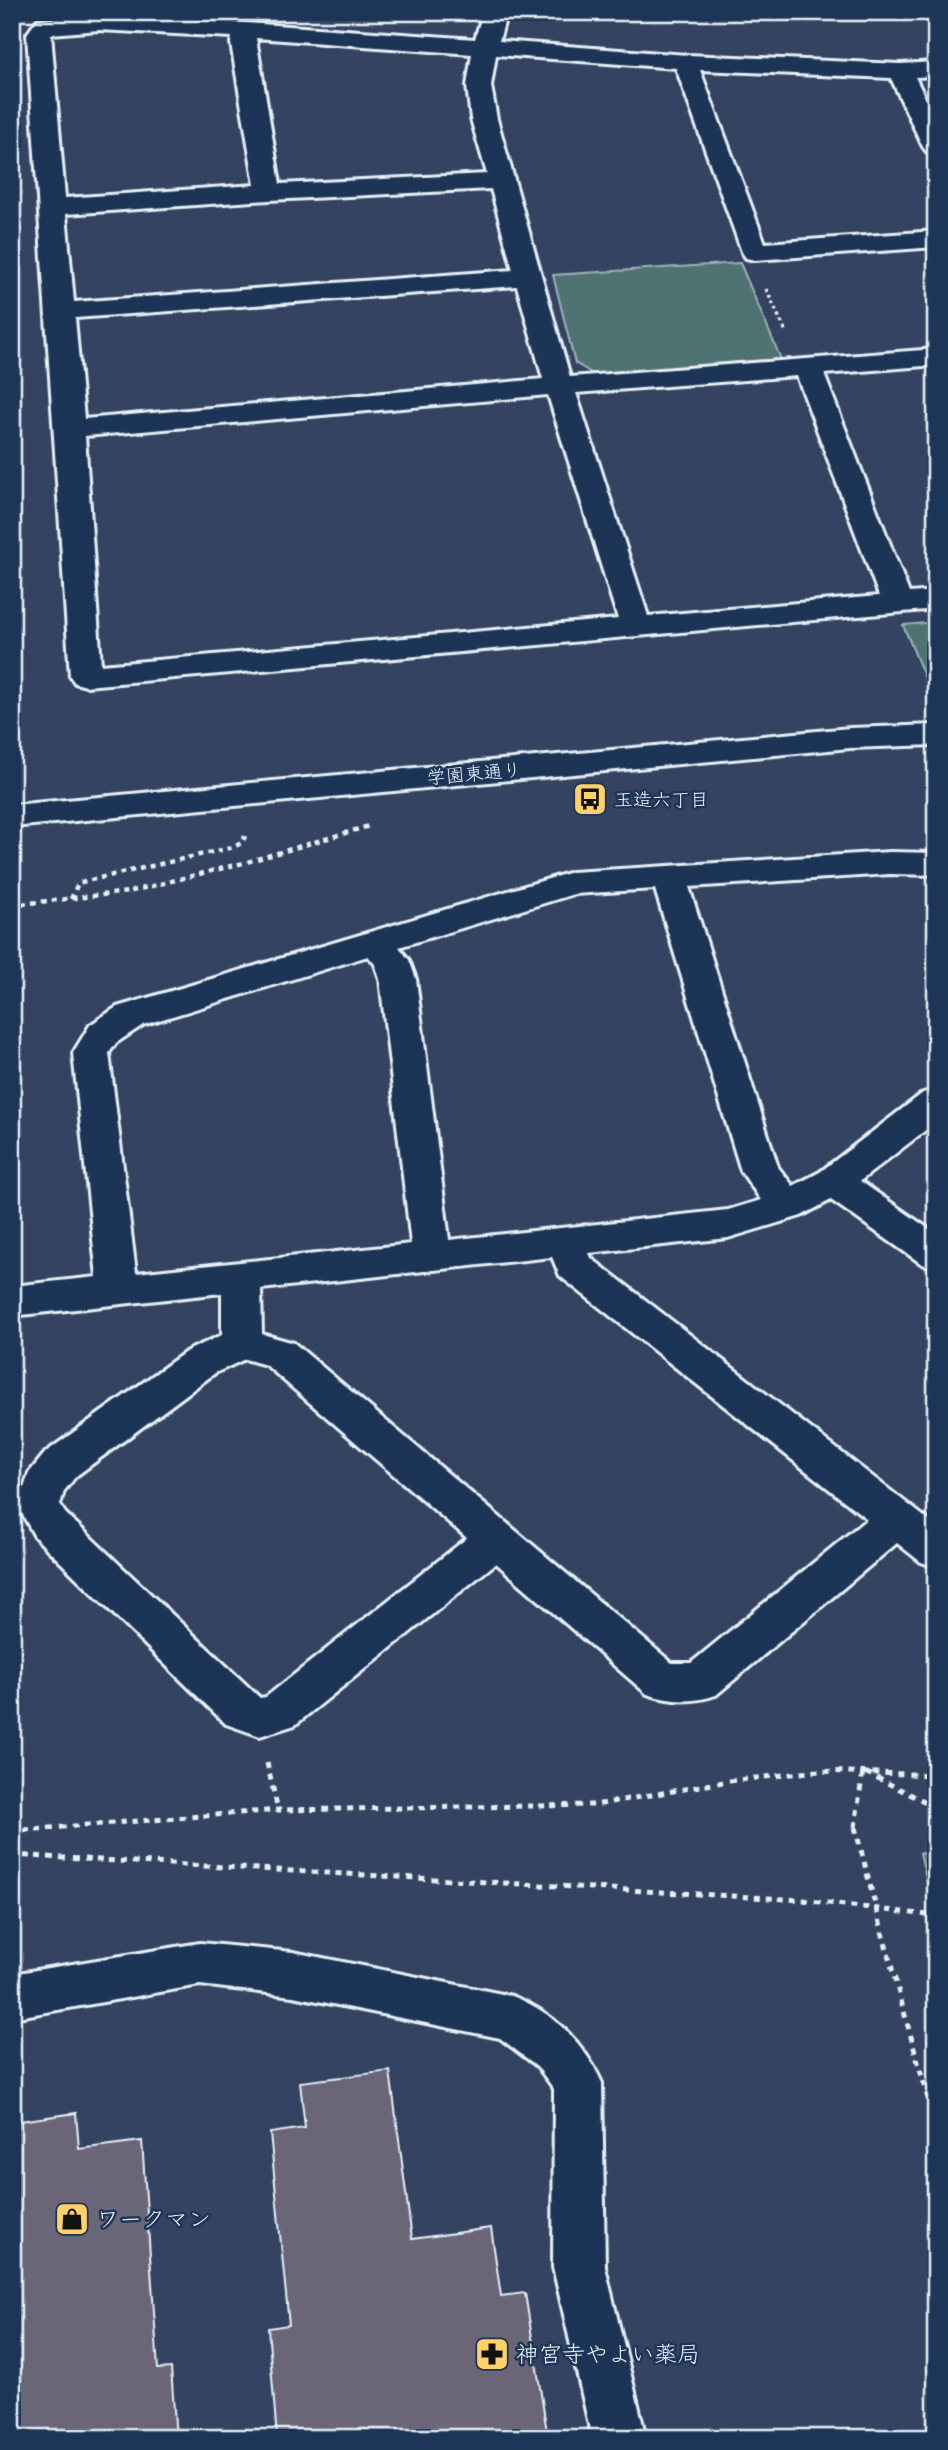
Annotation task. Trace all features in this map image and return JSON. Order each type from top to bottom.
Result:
[{"type":"street","points":[[495,12],[485,47],[479,86],[499,181],[559,386],[636,628]]},
{"type":"street","points":[[936,69],[900,71],[687,62],[246,30],[99,23],[45,25],[39,34],[86,676],[936,600]]},
{"type":"street","points":[[246,30],[243,43],[269,192]]},
{"type":"street","points":[[687,62],[689,77],[755,252],[936,239]]},
{"type":"street","points":[[900,71],[936,147]]},
{"type":"street","points":[[52,207],[269,192],[499,181]]},
{"type":"street","points":[[59,311],[526,277]]},
{"type":"street","points":[[70,429],[559,386],[936,357]]},
{"type":"street","points":[[808,368],[898,604]]},
{"type":"street","name":"学園東通り","points":[[12,816],[850,738],[936,735]]},
{"type":"street","points":[[118,1289],[91,1052],[103,1034],[130,1016],[572,883],[890,863],[936,864]]},
{"type":"street","points":[[668,876],[760,1171],[787,1206]]},
{"type":"street","points":[[374,942],[391,960],[398,979],[432,1257]]},
{"type":"street","points":[[12,1301],[432,1257],[642,1231],[728,1224],[787,1206],[833,1182],[936,1102]]},
{"type":"street","points":[[833,1182],[936,1254]]},
{"type":"street","points":[[566,1242],[574,1266],[936,1550]]},
{"type":"street","points":[[241,1278],[242,1343]]},
{"type":"street","points":[[495,1539],[279,1712],[260,1717],[242,1711],[50,1525],[38,1506],[44,1485],[61,1464],[201,1362],[242,1343],[280,1354],[663,1681],[700,1682],[896,1519]]},
{"type":"street","points":[[12,1996],[200,1964],[293,1974],[512,2018],[554,2050],[578,2083],[579,2267],[619,2438]]},
{"type":"path","points":[[755,252],[755,266],[801,364],[808,368]]},
{"type":"path","points":[[70,900],[79,883],[234,847],[243,842],[247,827]]},
{"type":"path","points":[[265,1754],[278,1810]]},
{"type":"path","points":[[12,1831],[278,1810],[595,1805],[729,1781],[819,1771],[936,1775]]},
{"type":"path","points":[[863,1771],[936,1807]]},
{"type":"path","points":[[863,1771],[855,1827],[936,2127]]},
{"type":"path","points":[[12,1855],[803,1900],[936,1916]]},
{"type":"green space","points":[[740,263],[781,359],[593,374],[575,363],[553,275]]},
{"type":"green space","points":[[936,622],[936,688],[929,688],[903,625]]},
{"type":"green space","points":[[920,1853],[936,1855],[936,1921]]},
{"type":"building","points":[[390,2071],[412,2239],[491,2228],[501,2296],[525,2293],[548,2438],[277,2438],[268,2328],[289,2325],[270,2133],[305,2128],[300,2082]]},
{"type":"building","points":[[76,2113],[79,2149],[142,2141],[158,2369],[171,2368],[176,2438],[21,2438],[12,2296],[12,2122]]},
{"type":"place","name":"玉造六丁目","points":[[590,799]]},
{"type":"place","name":"ワークマン","points":[[72,2219]]},
{"type":"place","name":"神宮寺やよい薬局","points":[[492,2354]]}]
